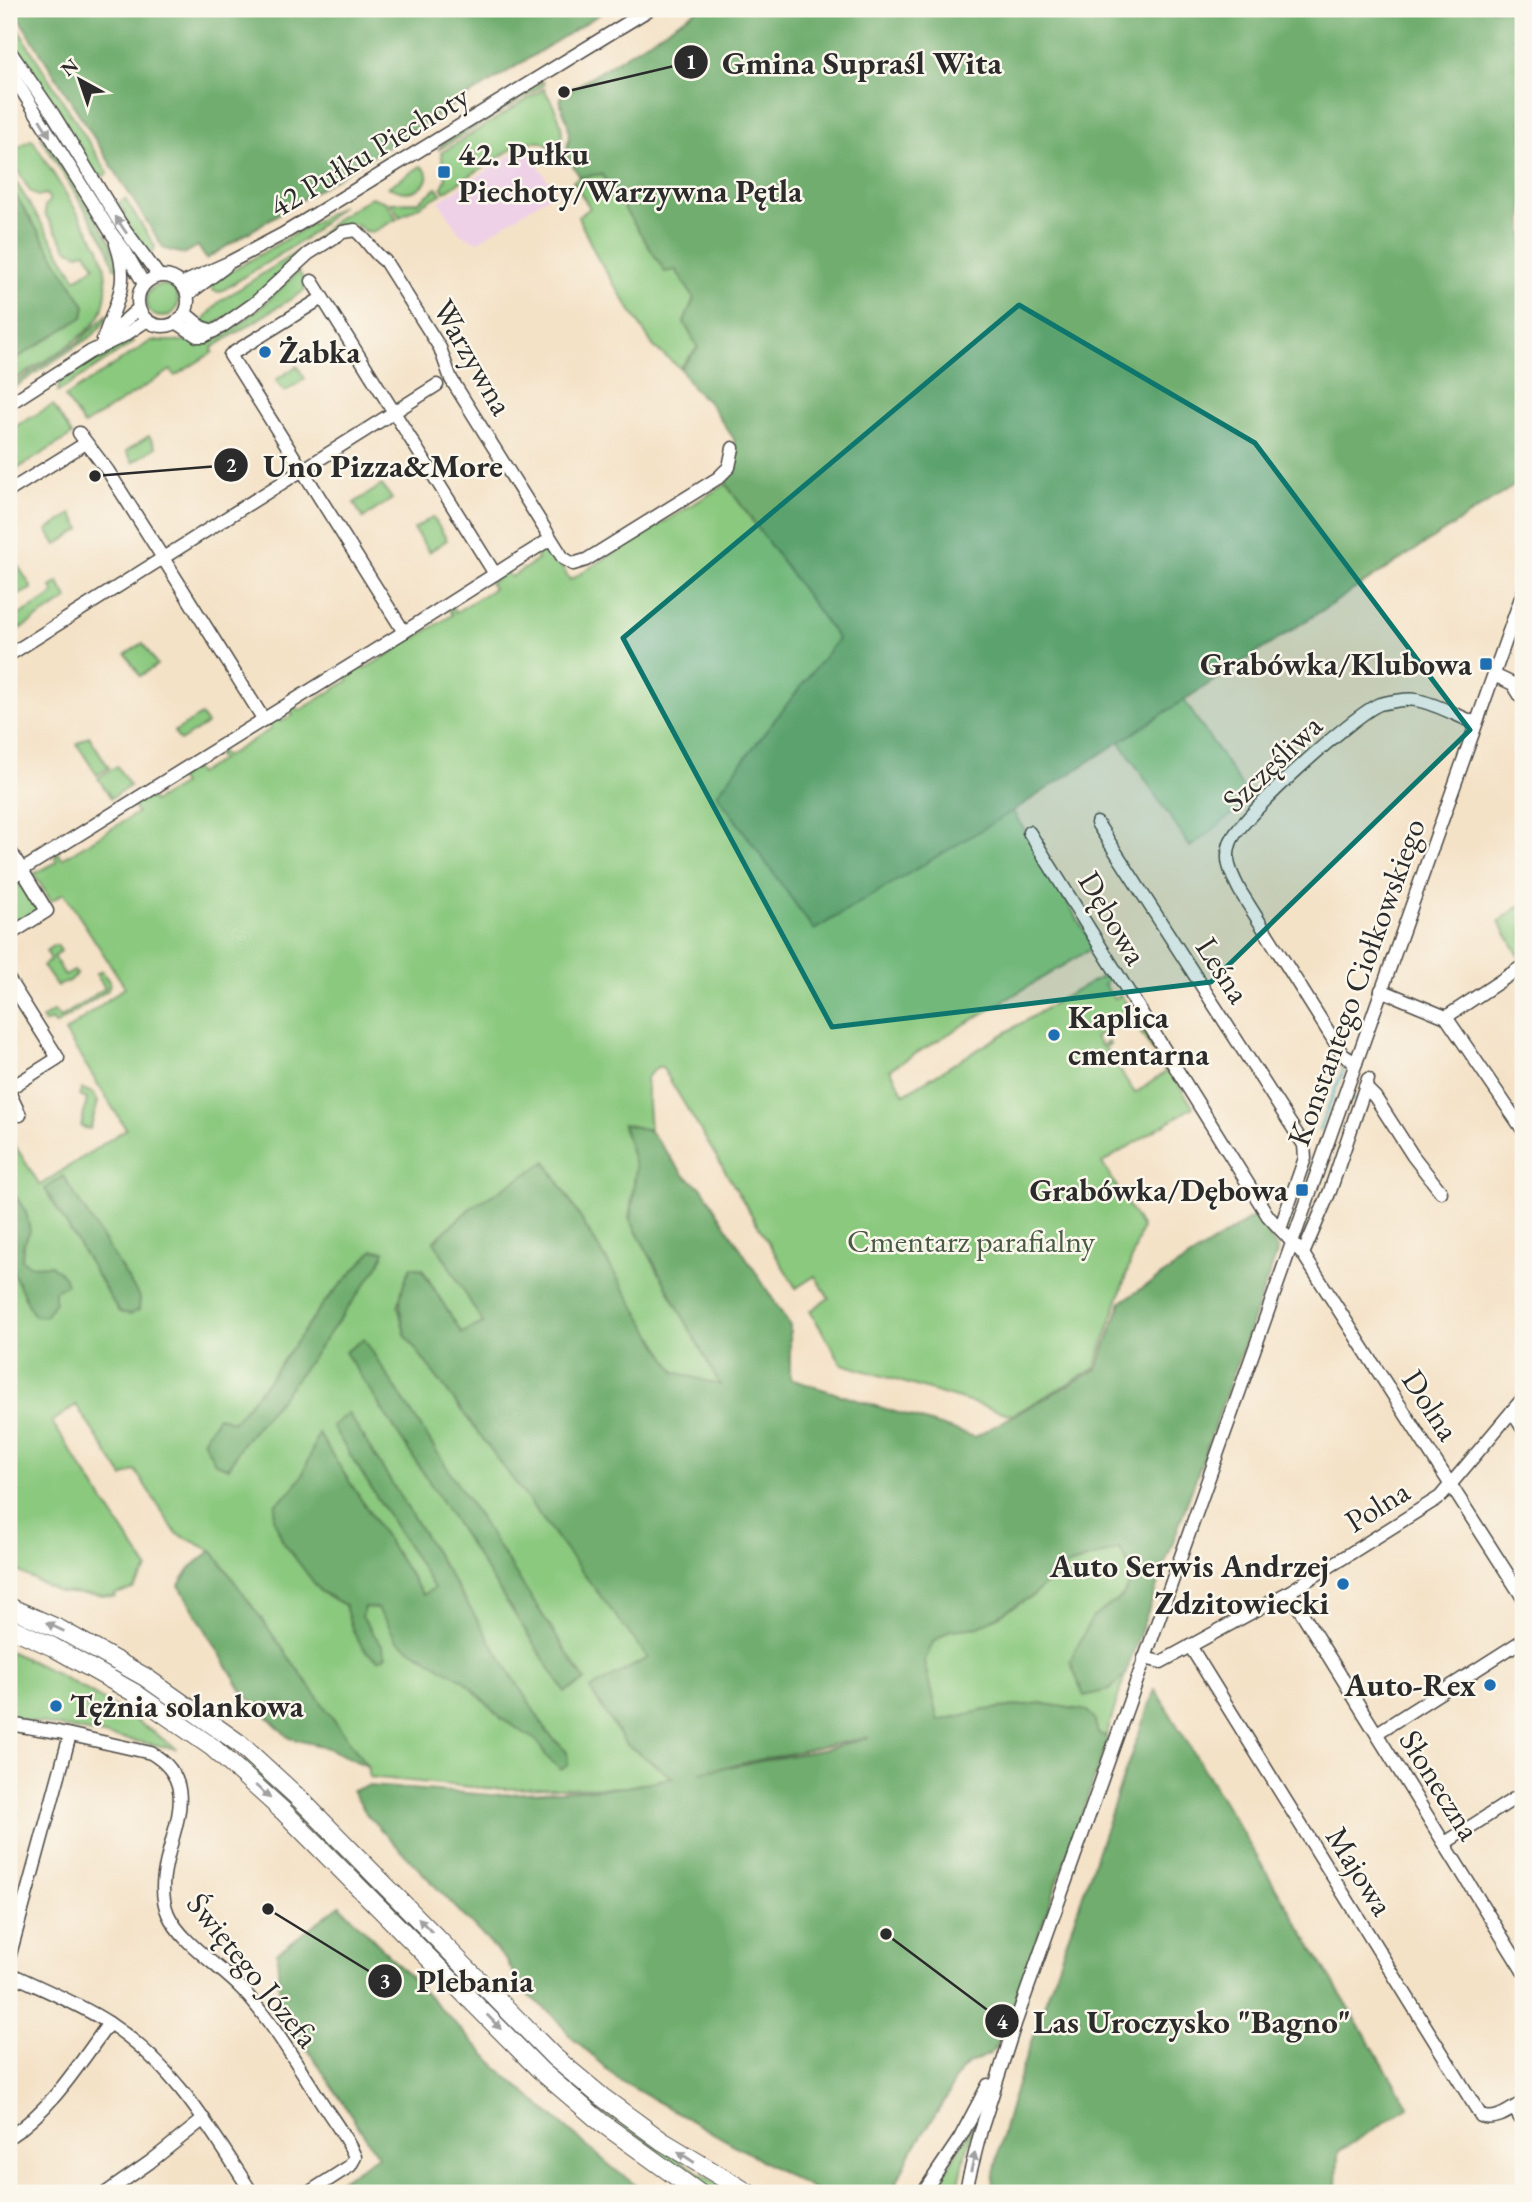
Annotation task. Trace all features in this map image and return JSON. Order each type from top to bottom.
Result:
[{"type":"highway","points":[[9,1606],[61,1630],[134,1671],[240,1744],[304,1803],[554,2057],[602,2097],[662,2141],[748,2193]]},
{"type":"highway","points":[[9,1627],[53,1647],[124,1686],[212,1747],[283,1811],[541,2071],[622,2138],[699,2193]]},
{"type":"highway","points":[[212,1747],[236,1756],[243,1749],[240,1744]]},
{"type":"street","name":"42 Pułku Piechoty","points":[[184,289],[348,196],[650,9]]},
{"type":"street","points":[[9,50],[53,114],[120,223],[159,276]]},
{"type":"street","points":[[9,70],[144,284]]},
{"type":"street","name":"Warzywna","points":[[180,318],[215,331],[242,313],[308,254],[343,232],[355,230],[361,234],[373,253],[385,261],[440,348],[457,388],[568,561],[579,564],[718,478],[729,467],[733,447]]},
{"type":"street","points":[[103,340],[120,300],[122,286],[120,255],[112,234]]},
{"type":"street","points":[[159,276],[171,277],[184,289],[180,318],[161,326],[146,321],[138,309],[139,291],[144,284],[159,276]]},
{"type":"street","points":[[312,281],[495,574]]},
{"type":"street","points":[[322,298],[230,355],[404,632]]},
{"type":"street","points":[[90,352],[138,309]]},
{"type":"street","points":[[9,404],[90,352],[146,321]]},
{"type":"street","points":[[9,655],[437,385]]},
{"type":"street","points":[[9,491],[82,438],[111,477],[264,720]]},
{"type":"street","points":[[9,878],[544,543]]},
{"type":"street","name":"Konstantego Ciołkowskiego","points":[[965,2193],[981,2130],[1015,2024],[1523,592]]},
{"type":"street","points":[[1494,675],[1513,684],[1523,700]]},
{"type":"street","name":"Szczęśliwa","points":[[1356,1063],[1343,1055],[1240,891],[1230,871],[1227,855],[1231,839],[1313,753],[1377,705],[1415,699],[1476,723]]},
{"type":"street","name":"Leśna","points":[[1097,823],[1304,1145],[1305,1158],[1280,1229]]},
{"type":"street","name":"Dębowa","points":[[1029,832],[1268,1216],[1292,1240]]},
{"type":"street","points":[[9,849],[47,911],[9,935]]},
{"type":"street","points":[[1446,1017],[1523,966]]},
{"type":"street","points":[[9,980],[58,1058],[12,1087],[9,1092],[20,1115]]},
{"type":"street","points":[[1381,990],[1446,1017],[1523,1130]]},
{"type":"street","points":[[1303,1254],[1330,1191],[1366,1083],[1413,1156],[1441,1192]]},
{"type":"street","name":"Dolna","points":[[1292,1240],[1523,1598]]},
{"type":"street","name":"Polna","points":[[1144,1658],[1161,1662],[1289,1592],[1440,1497],[1523,1398]]},
{"type":"street","points":[[1512,1411],[1523,1429]]},
{"type":"street","name":"Słoneczna","points":[[1289,1592],[1523,1971]]},
{"type":"street","points":[[1377,1733],[1523,1640]]},
{"type":"street","name":"Majowa","points":[[1190,1646],[1480,2116],[1489,2119],[1519,2105]]},
{"type":"street","points":[[9,1724],[70,1735],[9,1958]]},
{"type":"street","name":"Świętego Józefa","points":[[70,1735],[151,1753],[162,1759],[177,1777],[180,1802],[162,1891],[169,1916],[184,1937],[222,1969],[259,2010],[286,2047],[355,2157],[350,2166],[308,2193]]},
{"type":"street","points":[[1445,1843],[1523,1793]]},
{"type":"street","points":[[9,1973],[109,2023],[152,2057],[188,2095],[252,2193]]},
{"type":"street","points":[[9,2137],[52,2098],[109,2023]]},
{"type":"street","name":"Konstantego Ciołkowskiego","points":[[923,2193],[982,2099],[1015,2024]]},
{"type":"street","points":[[1519,2105],[1523,2123]]},
{"type":"street","points":[[106,2193],[204,2119]]},
{"type":"highlighted area","points":[[1019,305],[1255,443],[1470,730],[1211,982],[832,1027],[623,638]]},
{"type":"shaded area","points":[[526,146],[555,192],[477,242],[459,232],[439,201]]},
{"type":"green space","points":[[13,9],[608,9],[206,259],[198,246],[184,254],[164,249]]},
{"type":"green space","points":[[699,9],[1523,9],[1523,480],[1013,811],[814,930],[717,794],[838,639],[726,484],[736,455],[734,439],[680,368],[698,348],[684,322],[694,298],[676,270],[665,272],[602,174],[580,177],[566,155],[569,129],[561,96]]},
{"type":"green space","points":[[9,15],[108,173],[102,177],[101,175],[97,178],[9,45]]},
{"type":"green space","points":[[543,81],[544,85],[438,150],[442,144]]},
{"type":"green space","points":[[544,89],[562,128],[561,144],[557,152],[542,142],[523,142],[444,192],[442,188],[446,178],[441,153]]},
{"type":"green space","points":[[40,136],[45,139],[109,239],[119,268],[114,268],[108,247]]},
{"type":"green space","points":[[32,139],[98,246],[104,263],[106,289],[103,307],[94,324],[59,352],[9,383],[9,363],[83,317],[85,306],[9,185],[9,171],[76,279],[95,266],[86,252],[78,254],[67,249],[45,214],[45,206],[50,200],[46,194],[38,196],[30,191],[12,161],[14,150]]},
{"type":"green space","points":[[421,166],[427,179],[421,187],[406,192],[388,187]]},
{"type":"green space","points":[[602,174],[665,271],[676,270],[694,298],[684,323],[698,347],[680,368],[654,347],[598,259],[578,217],[590,208],[573,181],[580,177]]},
{"type":"green space","points":[[9,185],[85,306],[83,317],[9,363]]},
{"type":"green space","points":[[437,188],[441,194],[400,217],[390,203],[418,202]]},
{"type":"green space","points":[[371,197],[386,202],[397,219],[373,232],[365,231],[355,224],[331,233],[240,308],[214,325],[201,323],[219,302],[312,242],[338,218]]},
{"type":"green space","points":[[125,199],[155,246],[154,251],[148,255],[121,216],[125,213],[118,203]]},
{"type":"green space","points":[[342,206],[306,238],[220,292],[214,291],[210,284]]},
{"type":"green space","points":[[298,271],[307,284],[304,286],[305,290],[212,348],[213,352],[175,376],[171,370],[84,425],[65,397],[151,341],[183,341],[188,338],[203,343],[219,338],[256,311]]},
{"type":"green space","points":[[162,285],[173,290],[178,301],[173,312],[162,317],[151,312],[146,301],[151,290]]},
{"type":"green space","points":[[108,314],[93,335],[9,391],[9,387],[78,342]]},
{"type":"green space","points":[[130,335],[133,341],[131,344],[58,392],[59,383]]},
{"type":"green space","points":[[297,366],[305,379],[284,392],[276,380]]},
{"type":"green space","points":[[53,405],[72,435],[9,474],[9,430]]},
{"type":"green space","points":[[149,436],[156,447],[133,462],[126,451]]},
{"type":"green space","name":"Cmentarz parafialny","points":[[726,484],[838,639],[717,794],[814,930],[1013,811],[1094,947],[890,1069],[904,1094],[1110,972],[1113,977],[1104,984],[1114,999],[1121,995],[1132,1012],[1131,1017],[1095,1037],[1102,1047],[1109,1042],[1105,1048],[1135,1093],[1166,1072],[1137,1027],[1129,1029],[1135,1024],[1141,1026],[1193,1107],[1102,1163],[1142,1228],[1095,1368],[1012,1415],[842,1364],[810,1311],[829,1298],[815,1276],[796,1288],[662,1067],[657,1067],[646,1078],[650,1130],[623,1126],[636,1167],[629,1218],[722,1386],[675,1374],[546,1161],[510,1186],[469,1209],[435,1241],[485,1324],[461,1334],[422,1268],[410,1268],[398,1306],[405,1334],[649,1658],[625,1743],[673,1777],[627,1787],[492,1789],[369,1777],[367,1766],[212,1551],[176,1533],[135,1470],[123,1477],[76,1405],[52,1422],[148,1569],[133,1589],[115,1594],[115,1597],[59,1592],[9,1567],[9,1136],[40,1185],[126,1129],[65,1032],[125,987],[64,893],[51,901],[34,874],[57,862],[54,856],[58,853],[62,859],[137,813],[133,806],[149,796],[153,802],[182,785],[178,778],[194,768],[198,774],[221,760],[217,754],[221,751],[225,757],[271,729],[268,722],[277,716],[281,722],[293,715],[290,709],[295,706],[299,711],[349,680],[346,675],[361,665],[364,669],[396,650],[394,644],[411,632],[415,638],[452,615],[449,609],[452,607],[456,612],[493,589],[490,583],[507,572],[511,577],[538,560],[536,555],[548,546],[570,580]]},
{"type":"green space","points":[[382,485],[392,499],[363,518],[354,503]]},
{"type":"green space","points":[[72,514],[81,529],[56,545],[47,530]]},
{"type":"green space","points":[[433,517],[447,540],[429,552],[414,529]]},
{"type":"green space","points":[[9,552],[31,586],[31,589],[17,596],[9,585]]},
{"type":"green space","points":[[58,582],[68,599],[20,629],[14,618],[50,597],[54,593],[51,587]]},
{"type":"green space","points":[[143,643],[157,665],[140,676],[126,654]]},
{"type":"green space","points":[[1184,700],[1251,800],[1190,847],[1120,742]]},
{"type":"green space","points":[[201,715],[207,724],[180,741],[174,732]]},
{"type":"green space","points":[[89,736],[109,768],[97,775],[77,744]]},
{"type":"green space","points":[[117,766],[130,786],[111,798],[98,778]]},
{"type":"green space","points":[[17,883],[21,883],[38,910],[9,930],[9,893],[18,886]]},
{"type":"green space","points":[[1523,904],[1523,957],[1521,959],[1499,921]]},
{"type":"green space","points":[[54,945],[61,951],[54,957],[65,976],[74,971],[77,974],[70,981],[57,986],[43,966],[51,959],[46,951]]},
{"type":"green space","points":[[102,971],[110,983],[108,990],[55,1025],[51,1020],[45,1023],[42,1019],[54,1011],[60,1018],[105,988],[96,974]]},
{"type":"green space","points":[[82,1089],[93,1093],[98,1102],[90,1129],[81,1127],[87,1099],[79,1096]]},
{"type":"green space","points":[[623,1124],[649,1130],[685,1176],[702,1188],[790,1326],[790,1379],[975,1437],[1097,1369],[1121,1302],[1256,1215],[1278,1250],[1125,1675],[1109,1690],[1084,1696],[1070,1661],[1092,1618],[1123,1596],[1134,1576],[1120,1549],[1068,1565],[1032,1596],[979,1627],[950,1630],[933,1642],[924,1662],[938,1721],[985,1710],[1040,1703],[1087,1711],[1094,1718],[1098,1734],[1106,1736],[1107,1743],[1007,2024],[996,2048],[959,2072],[946,2099],[911,2152],[892,2193],[819,2193],[619,2080],[571,2037],[552,2014],[523,1991],[507,1961],[367,1815],[352,1790],[369,1786],[492,1795],[627,1787],[673,1778],[625,1743],[590,1689],[648,1658],[406,1336],[400,1308],[403,1285],[411,1267],[421,1269],[462,1333],[483,1323],[434,1241],[472,1207],[546,1162],[675,1372],[720,1385],[631,1221],[636,1168]],"holes":[[[869,1737],[827,1749],[708,1771]]]},
{"type":"green space","points":[[63,1176],[140,1298],[139,1310],[130,1314],[119,1312],[45,1189]]},
{"type":"green space","points":[[13,1192],[26,1212],[30,1231],[23,1246],[22,1260],[32,1266],[51,1265],[64,1276],[67,1284],[55,1291],[55,1302],[45,1317],[34,1316],[9,1264],[9,1194]]},
{"type":"green space","points":[[373,1250],[385,1251],[378,1267],[291,1386],[242,1444],[229,1468],[215,1463],[203,1440],[218,1416],[233,1422],[268,1381],[323,1304]]},
{"type":"green space","points":[[364,1339],[585,1681],[565,1692],[345,1352]]},
{"type":"green space","points":[[348,1413],[548,1733],[567,1752],[568,1765],[561,1770],[547,1757],[537,1741],[502,1719],[464,1681],[396,1640],[376,1608],[364,1607],[362,1617],[386,1656],[379,1660],[372,1656],[356,1637],[345,1605],[321,1592],[283,1542],[274,1519],[276,1503],[299,1481],[318,1433],[423,1595],[434,1588],[332,1426]]},
{"type":"green space","points":[[1120,1549],[1134,1576],[1123,1596],[1092,1618],[1109,1690],[1125,1675],[1106,1736],[1098,1734],[1094,1718],[986,1710],[937,1721],[924,1662],[933,1642],[950,1630],[979,1627],[1032,1596],[1068,1565]]},
{"type":"green space","points":[[212,1550],[367,1766],[325,1747],[289,1738],[242,1691],[179,1585],[190,1568]]},
{"type":"green space","points":[[9,1651],[96,1696],[177,1749],[9,1717]]},
{"type":"green space","points":[[1155,1689],[1409,2107],[1338,2152],[1337,2193],[991,2193],[1003,2133],[1020,2075]]},
{"type":"green space","points":[[247,1759],[573,2082],[621,2122],[731,2193],[716,2193],[669,2164],[568,2086],[242,1765]]},
{"type":"green space","points":[[340,1905],[507,2077],[646,2193],[321,2193],[378,2156],[280,2007],[277,1953]]},
{"type":"green space","points":[[977,2119],[965,2155],[957,2193],[933,2193]]},
{"type":"waterway","points":[[1319,1130],[1346,1063]]},
{"type":"waterway","points":[[1350,1099],[1354,1100]]},
{"type":"place","name":"Gmina Supraśl Wita","points":[[564,92]]},
{"type":"place","name":"42. Pułku Piechoty/Warzywna Pętla","points":[[444,172]]},
{"type":"place","name":"Żabka","points":[[265,352]]},
{"type":"place","name":"Uno Pizza&More","points":[[95,476]]},
{"type":"place","name":"Grabówka/Klubowa","points":[[1486,664]]},
{"type":"place","name":"Kaplica cmentarna","points":[[1054,1035]]},
{"type":"place","name":"Grabówka/Dębowa","points":[[1302,1190]]},
{"type":"place","name":"Auto Serwis Andrzej Zdzitowiecki","points":[[1343,1584]]},
{"type":"place","name":"Auto-Rex","points":[[1490,1685]]},
{"type":"place","name":"Tężnia solankowa","points":[[56,1706]]},
{"type":"place","name":"Plebania","points":[[268,1909]]},
{"type":"place","name":"Las Uroczysko \"Bagno\"","points":[[886,1934]]}]
